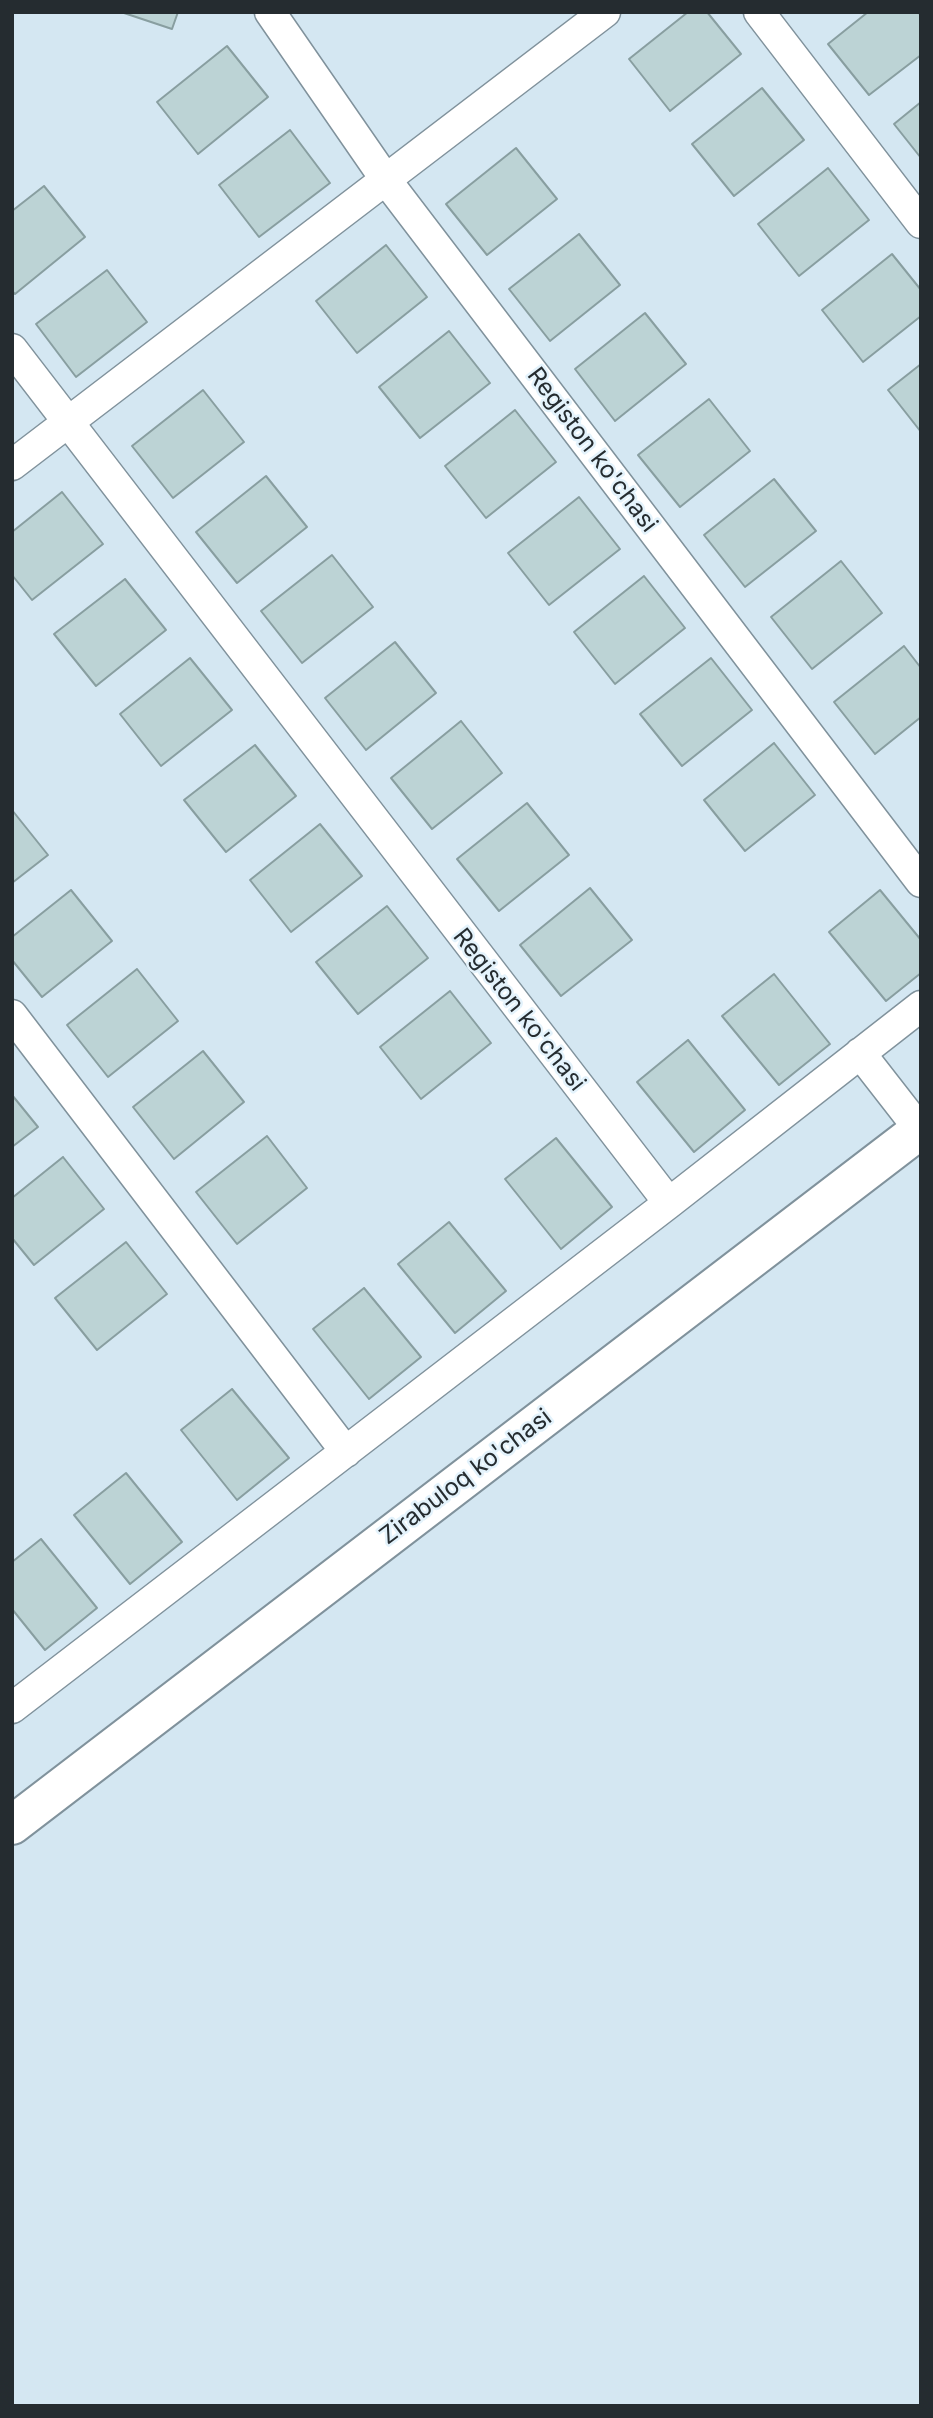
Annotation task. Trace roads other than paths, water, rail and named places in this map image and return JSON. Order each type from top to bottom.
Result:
[{"type":"street","name":"Registon ko'chasi","points":[[270,12],[386,180],[921,882]]},
{"type":"street","points":[[12,465],[605,12]]},
{"type":"street","points":[[759,12],[921,223]]},
{"type":"street","name":"Registon ko'chasi","points":[[12,349],[669,1203]]},
{"type":"street","points":[[17,1696],[346,1452],[921,1006]]},
{"type":"street","points":[[12,1015],[346,1452]]},
{"type":"street","points":[[860,1053],[920,1130]]},
{"type":"street","name":"Zirabuloq ko'chasi","points":[[12,1825],[920,1130]]}]
